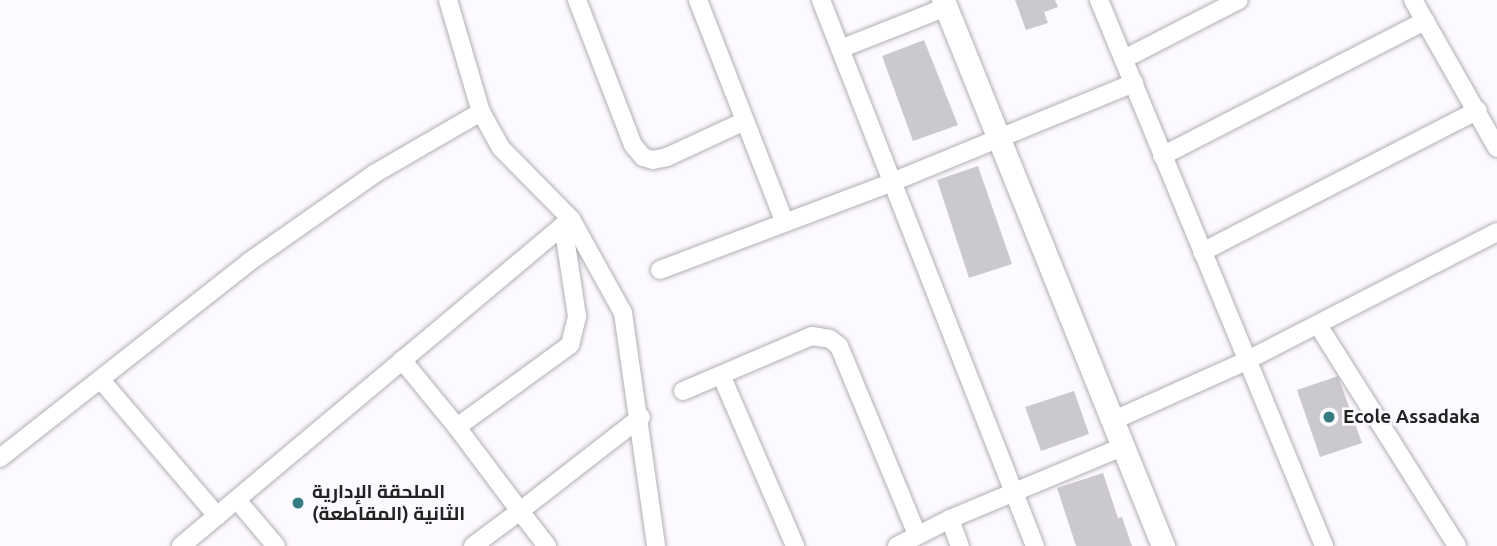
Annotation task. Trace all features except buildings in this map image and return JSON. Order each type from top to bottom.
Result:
[{"type":"street","points":[[448,0],[481,112],[501,148],[567,222],[623,313],[641,418],[656,546]]},
{"type":"street","points":[[577,0],[633,145],[643,157],[667,157],[745,121]]},
{"type":"street","points":[[698,0],[785,223]]},
{"type":"street","points":[[821,0],[890,183],[1035,546]]},
{"type":"street","points":[[1099,0],[1324,546]]},
{"type":"street","points":[[1124,59],[1238,0]]},
{"type":"street","points":[[1413,0],[1478,110],[1497,148]]},
{"type":"street","points":[[840,49],[944,3],[1163,546]]},
{"type":"street","points":[[1162,156],[1425,21]]},
{"type":"street","points":[[660,271],[890,183],[1134,83]]},
{"type":"street","points":[[1202,252],[1478,110]]},
{"type":"street","points":[[0,458],[289,233],[405,154],[481,112]]},
{"type":"street","points":[[181,546],[567,222]]},
{"type":"street","points":[[457,427],[570,345],[576,316],[567,222]]},
{"type":"street","points":[[1112,421],[1247,361],[1497,232]]},
{"type":"street","points":[[1318,325],[1457,546]]},
{"type":"street","points":[[683,391],[722,377],[812,336],[830,339],[839,346],[917,534]]},
{"type":"street","points":[[402,360],[457,427],[547,546]]},
{"type":"street","points":[[722,377],[794,546]]},
{"type":"street","points":[[101,380],[218,516]]},
{"type":"street","points":[[472,546],[641,418]]},
{"type":"street","points":[[897,546],[950,519],[1122,447]]},
{"type":"street","points":[[237,500],[276,546]]},
{"type":"street","points":[[950,519],[960,546]]},
{"type":"place","name":"Ecole Assadaka","points":[[1329,417]]},
{"type":"place","name":"الملحقة الإدارية الثانية (المقاطعة)","points":[[298,503]]}]
